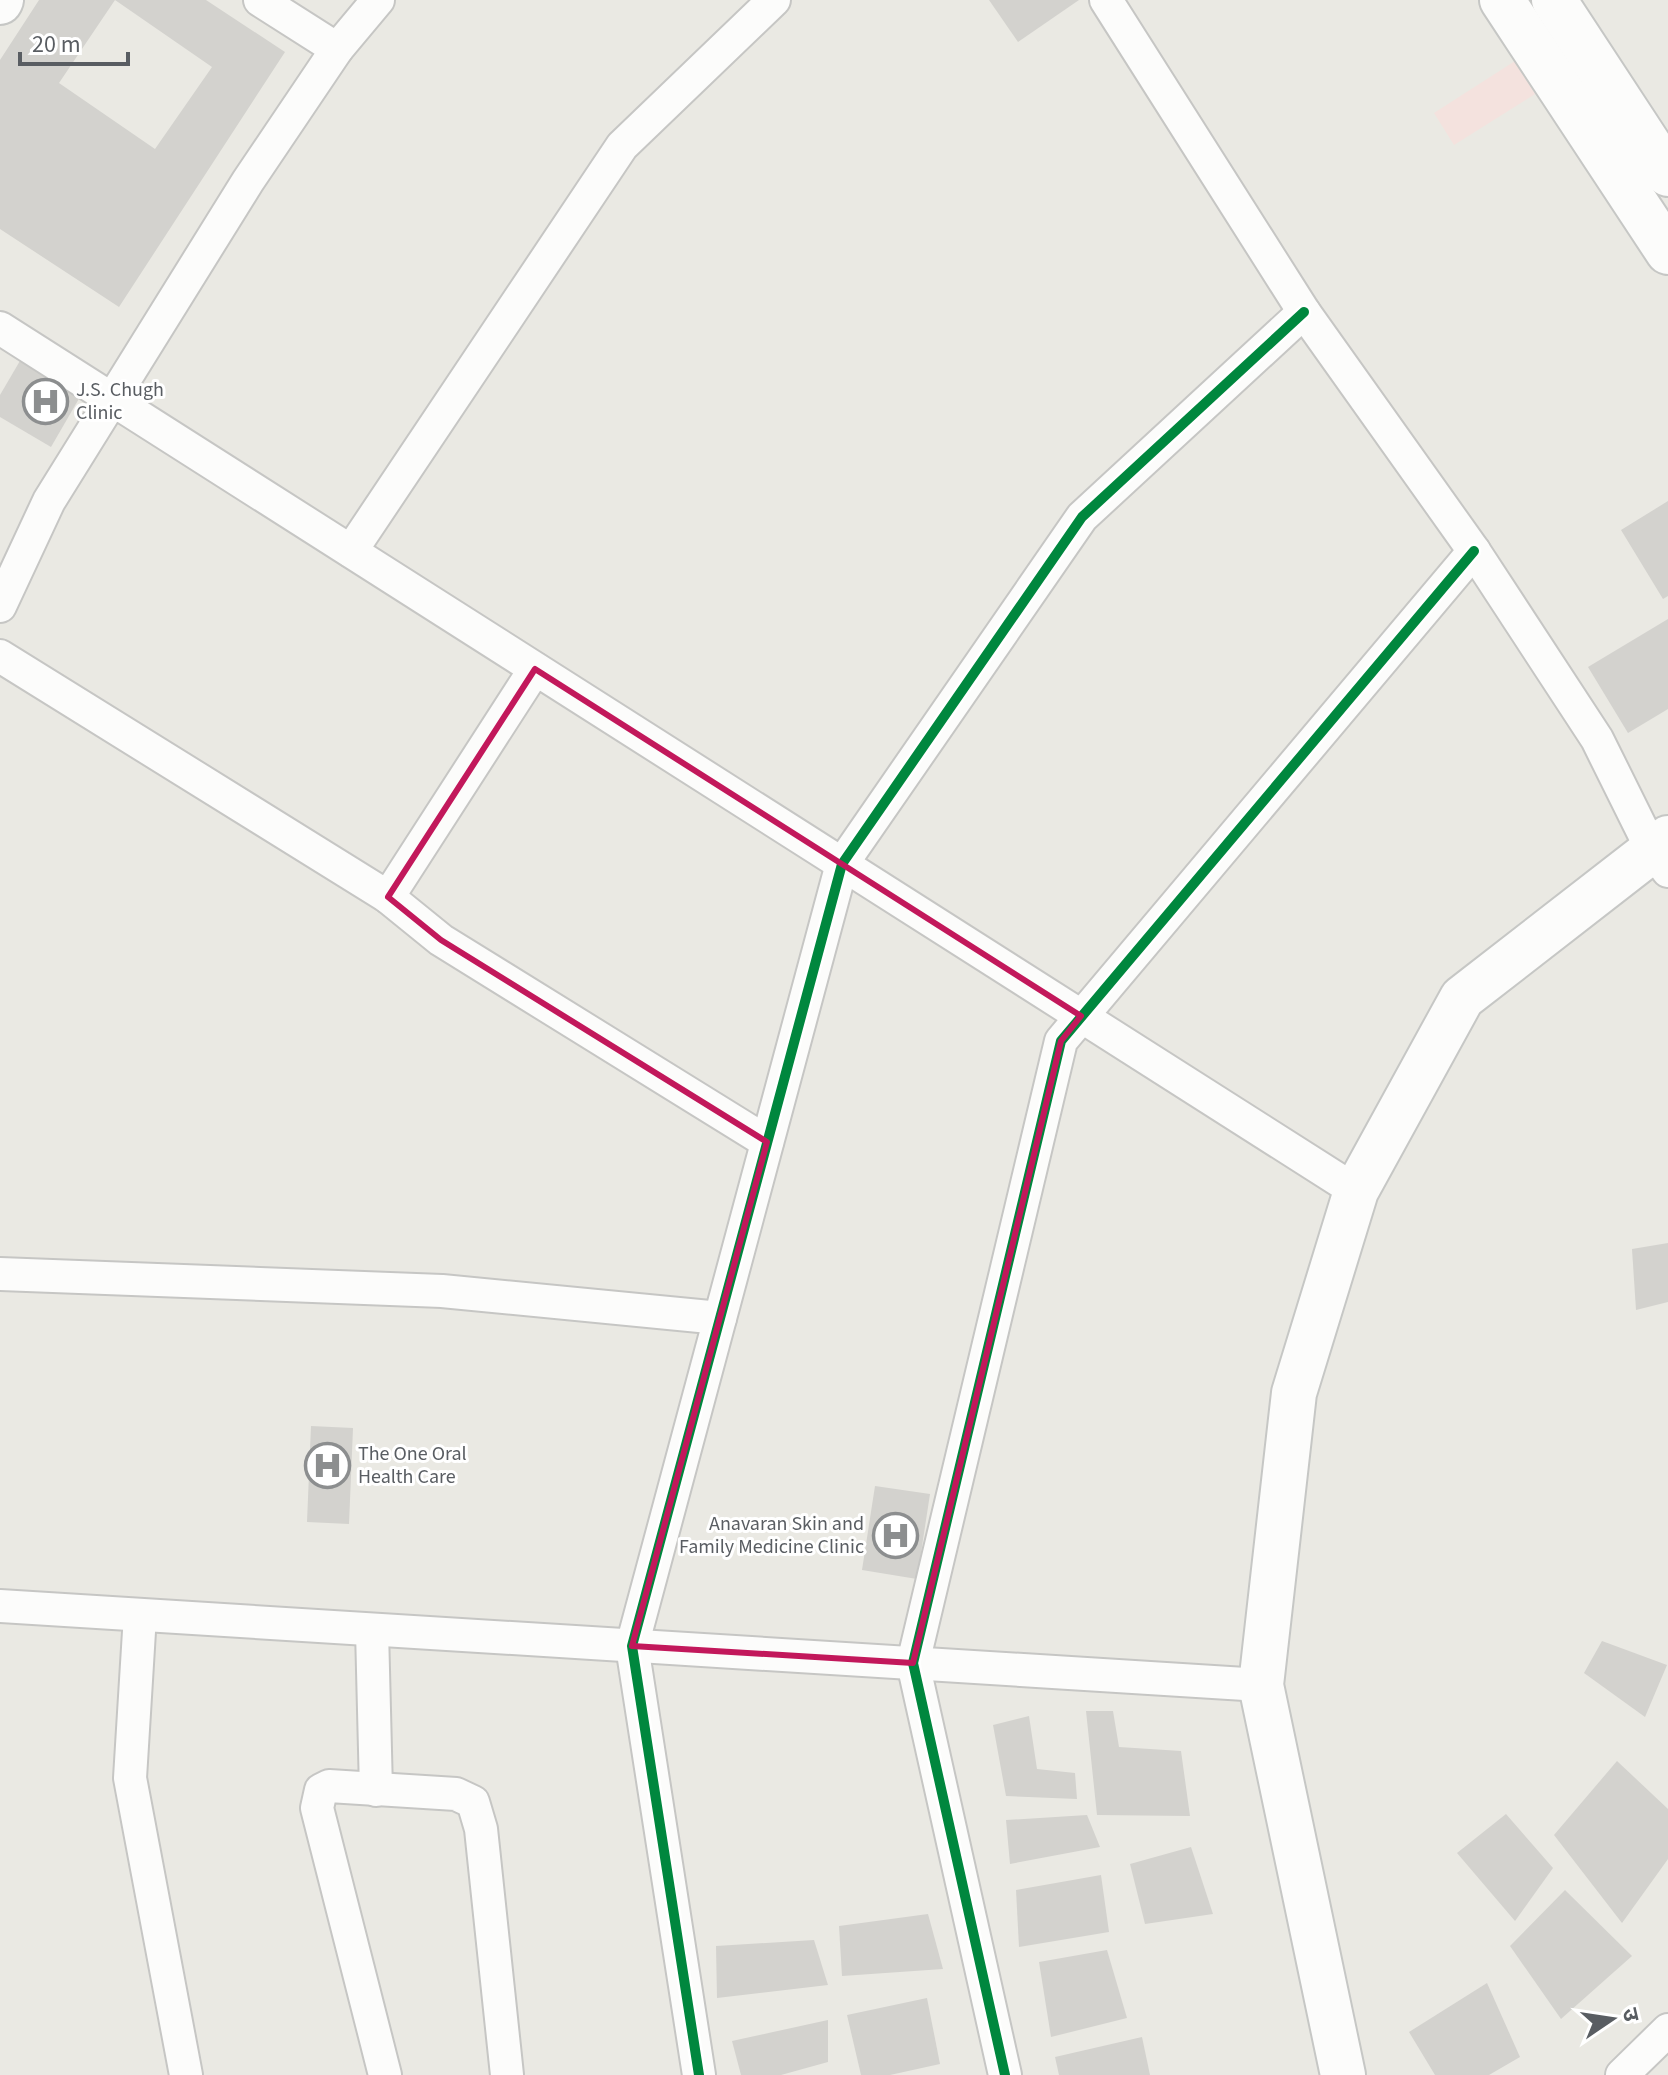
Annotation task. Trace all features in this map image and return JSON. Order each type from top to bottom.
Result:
[{"type":"street","points":[[260,0],[337,49]]},
{"type":"street","points":[[0,606],[49,501],[112,399],[248,181],[337,49],[378,0]]},
{"type":"street","points":[[351,551],[622,146],[774,0]]},
{"type":"street","points":[[1106,0],[1304,312],[1474,551],[1597,739],[1662,852],[1462,998],[1356,1191],[1294,1393],[1261,1685],[1343,2075]]},
{"type":"street","points":[[1502,0],[1668,252]]},
{"type":"street","points":[[1554,0],[1668,174]]},
{"type":"street","points":[[699,2075],[632,1646],[842,864],[1082,517],[1304,312]]},
{"type":"street","points":[[0,328],[1356,1191]]},
{"type":"street","points":[[1005,2075],[913,1663],[1061,1041],[1474,551]]},
{"type":"street","points":[[0,656],[388,897],[441,940],[767,1142]]},
{"type":"street","points":[[388,897],[535,669]]},
{"type":"street","points":[[0,1274],[442,1291],[720,1318]]},
{"type":"street","points":[[0,1606],[1261,1685]]},
{"type":"street","points":[[140,1615],[130,1778],[186,2075]]},
{"type":"street","points":[[372,1630],[376,1790]]},
{"type":"street","points":[[385,2075],[317,1808],[321,1790],[329,1786],[456,1794],[467,1797],[477,1809],[507,2075]]},
{"type":"street","points":[[1622,2075],[1668,2030]]},
{"type":"highlighted area","points":[[535,669],[1081,1016],[1061,1041],[913,1663],[632,1646],[767,1142],[441,940],[388,897]]},
{"type":"shaded area","points":[[1515,61],[1535,94],[1454,145],[1434,113]]},
{"type":"building","points":[[39,0],[115,0],[206,0],[285,52],[119,307],[0,229],[0,60]],"holes":[[[115,0],[212,67],[155,149],[59,83]]]},
{"type":"building","points":[[989,0],[1079,0],[1018,42]]},
{"type":"building","points":[[24,354],[84,390],[51,447],[0,417],[0,395]]},
{"type":"building","points":[[1668,501],[1668,596],[1663,599],[1621,530]]},
{"type":"building","points":[[1668,619],[1668,709],[1628,733],[1588,667]]},
{"type":"building","points":[[1668,1243],[1668,1302],[1636,1310],[1632,1249]]},
{"type":"building","points":[[311,1426],[353,1428],[349,1524],[307,1522]]},
{"type":"building","points":[[875,1486],[930,1494],[917,1579],[862,1570]]},
{"type":"building","points":[[1602,1641],[1667,1665],[1645,1717],[1584,1673]]},
{"type":"building","points":[[1086,1711],[1113,1711],[1119,1747],[1181,1751],[1190,1816],[1097,1815]]},
{"type":"building","points":[[1029,1716],[1037,1769],[1075,1773],[1077,1799],[1006,1796],[993,1725]]},
{"type":"building","points":[[1617,1761],[1668,1809],[1668,1859],[1622,1923],[1554,1835]]},
{"type":"building","points":[[1506,1814],[1553,1868],[1515,1921],[1457,1853]]},
{"type":"building","points":[[1087,1815],[1100,1847],[1010,1864],[1006,1820]]},
{"type":"building","points":[[1191,1847],[1213,1914],[1145,1924],[1130,1864]]},
{"type":"building","points":[[1101,1875],[1109,1932],[1019,1947],[1016,1890]]},
{"type":"building","points":[[1565,1890],[1632,1956],[1561,2019],[1510,1946]]},
{"type":"building","points":[[928,1914],[943,1969],[842,1976],[839,1926]]},
{"type":"building","points":[[814,1940],[828,1985],[717,1998],[716,1946]]},
{"type":"building","points":[[1107,1950],[1127,2018],[1051,2037],[1039,1962]]},
{"type":"building","points":[[1487,1983],[1520,2057],[1489,2075],[1435,2075],[1409,2032]]},
{"type":"building","points":[[927,1998],[940,2064],[890,2075],[861,2075],[847,2015]]},
{"type":"building","points":[[828,2020],[828,2062],[781,2075],[741,2075],[732,2041]]},
{"type":"building","points":[[1142,2037],[1150,2075],[1059,2075],[1055,2057]]},
{"type":"cycle path","points":[[699,2075],[632,1646],[842,864],[1082,517],[1304,312]]},
{"type":"cycle path","points":[[1005,2075],[913,1663],[1061,1041],[1474,551]]},
{"type":"place","name":"J.S. Chugh Clinic","points":[[45,401]]},
{"type":"place","name":"The One Oral Health Care","points":[[327,1466]]},
{"type":"place","name":"Anavaran Skin and Family Medicine Clinic","points":[[895,1535]]}]
